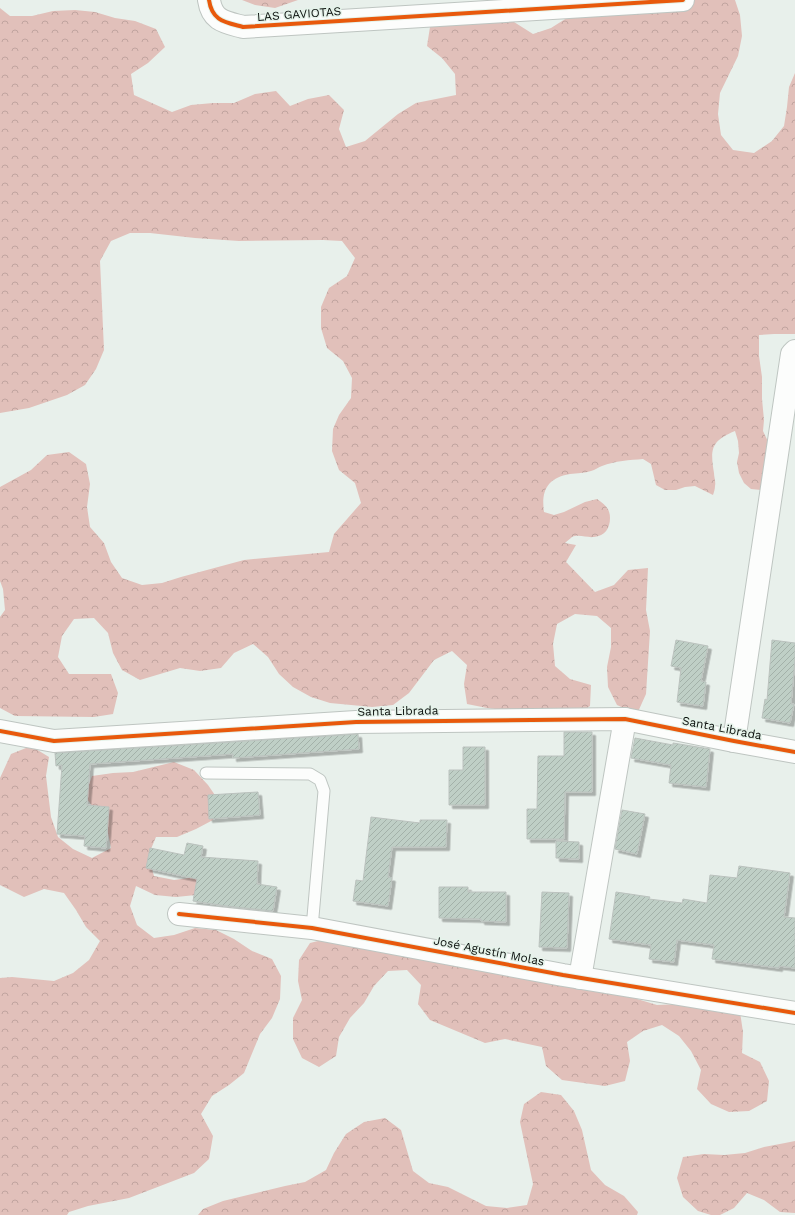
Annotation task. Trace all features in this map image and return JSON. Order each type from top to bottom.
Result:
[{"type":"street","name":"LAS GAVIOTAS","points":[[210,4],[221,22],[243,27],[683,0]]},
{"type":"street","points":[[734,741],[792,354],[795,351]]},
{"type":"street","points":[[580,978],[625,719]]},
{"type":"street","name":"Santa Librada","points":[[0,731],[54,741],[356,722],[625,719],[795,752]]},
{"type":"street","name":"José Agustín Molas","points":[[179,914],[312,928],[580,978],[795,1013]]},
{"type":"lane","points":[[206,773],[310,774],[320,780],[324,791],[312,928]]},
{"type":"green space","points":[[242,0],[298,0],[275,8],[255,5]]},
{"type":"green space","points":[[681,0],[735,0],[740,15],[742,36],[738,56],[720,93],[718,114],[721,135],[733,150],[754,153],[772,141],[784,126],[789,87],[795,73],[795,334],[759,335],[759,356],[762,377],[764,420],[763,431],[772,450],[761,490],[751,489],[744,483],[739,473],[737,462],[739,453],[738,441],[735,431],[721,438],[714,447],[712,458],[715,489],[713,495],[695,486],[676,490],[665,490],[656,485],[651,464],[643,459],[612,463],[589,472],[562,476],[551,482],[547,487],[543,505],[544,512],[554,515],[585,502],[597,499],[608,509],[610,522],[604,533],[594,537],[575,536],[565,543],[576,545],[566,562],[595,592],[614,585],[628,570],[648,568],[646,610],[650,631],[646,694],[637,714],[617,705],[608,687],[607,667],[611,647],[611,628],[597,616],[575,614],[557,624],[553,644],[555,666],[570,679],[591,685],[590,706],[572,718],[487,708],[467,704],[464,684],[467,665],[452,651],[434,660],[409,693],[393,705],[372,707],[330,703],[311,697],[293,687],[279,674],[268,657],[253,644],[234,653],[221,668],[200,671],[180,668],[140,680],[122,670],[113,653],[108,633],[94,618],[74,619],[62,636],[58,657],[69,674],[111,674],[118,693],[113,714],[94,717],[15,716],[0,708],[0,617],[5,610],[3,589],[0,581],[0,487],[31,470],[47,455],[69,452],[86,464],[90,484],[87,507],[90,527],[104,543],[111,562],[122,578],[142,585],[162,583],[244,560],[329,552],[334,534],[361,503],[355,483],[339,470],[332,451],[333,429],[339,415],[351,398],[352,378],[343,361],[327,348],[321,328],[321,307],[329,288],[347,276],[355,258],[342,241],[239,241],[150,233],[130,233],[111,241],[100,261],[104,350],[96,369],[85,385],[67,395],[29,408],[0,413],[0,8],[10,16],[32,16],[53,11],[75,10],[95,12],[115,18],[135,21],[156,29],[165,47],[148,63],[131,74],[134,95],[172,112],[191,105],[234,103],[255,94],[276,91],[290,106],[308,99],[329,95],[344,110],[339,129],[346,147],[365,141],[398,114],[416,103],[456,95],[455,74],[442,58],[427,46],[430,27],[452,16],[473,14],[514,22],[533,34],[551,28],[570,16]]},
{"type":"green space","points":[[31,746],[49,757],[46,776],[51,817],[58,837],[73,849],[92,858],[111,848],[107,828],[85,796],[92,776],[133,772],[174,762],[194,770],[208,785],[219,801],[213,820],[177,837],[156,837],[148,856],[154,876],[174,880],[196,877],[214,887],[196,895],[176,897],[155,895],[136,886],[130,906],[137,925],[154,938],[174,935],[195,928],[216,930],[234,939],[252,951],[272,959],[281,976],[280,999],[272,1018],[260,1034],[244,1073],[212,1096],[201,1114],[213,1136],[209,1159],[194,1173],[129,1198],[88,1206],[69,1212],[67,1215],[0,1215],[0,978],[12,977],[54,981],[73,973],[89,960],[100,941],[86,927],[64,893],[44,889],[24,897],[0,885],[0,778],[11,754]]},
{"type":"green space","points":[[330,938],[594,986],[657,1005],[681,1004],[740,1012],[743,1032],[742,1053],[760,1062],[769,1081],[767,1101],[749,1111],[729,1112],[711,1104],[697,1089],[701,1070],[691,1051],[679,1036],[662,1025],[643,1031],[627,1042],[630,1061],[625,1081],[605,1086],[562,1080],[546,1066],[542,1047],[505,1039],[485,1043],[430,1020],[418,1004],[421,985],[407,970],[388,971],[374,986],[364,1003],[350,1018],[339,1037],[336,1056],[319,1067],[302,1058],[293,1039],[293,1018],[302,1000],[298,981],[299,960],[310,943]]},
{"type":"green space","points":[[541,1092],[561,1095],[574,1111],[582,1130],[591,1170],[605,1185],[624,1196],[638,1212],[637,1215],[198,1215],[203,1209],[223,1201],[305,1182],[326,1170],[334,1153],[346,1134],[364,1122],[385,1118],[401,1130],[413,1171],[429,1183],[448,1187],[486,1206],[507,1208],[527,1205],[533,1184],[520,1122],[524,1104]]},
{"type":"green space","points":[[795,1141],[795,1213],[780,1212],[764,1200],[747,1193],[734,1208],[720,1215],[711,1215],[698,1211],[683,1197],[677,1178],[683,1157],[704,1154],[724,1155],[745,1153],[764,1147]]},
{"type":"building","points":[[676,640],[708,646],[701,681],[706,682],[703,706],[677,702],[681,668],[671,666]]},
{"type":"building","points":[[772,640],[795,643],[791,704],[794,704],[790,723],[762,718],[765,699],[767,700]]},
{"type":"building","points":[[564,732],[592,732],[592,792],[565,792],[564,839],[527,839],[527,809],[537,809],[538,756],[564,756]]},
{"type":"building","points":[[358,734],[359,749],[233,758],[233,754],[90,764],[87,805],[109,807],[106,848],[84,846],[85,836],[57,834],[62,765],[56,766],[55,753]]},
{"type":"building","points":[[635,738],[673,745],[673,743],[710,749],[706,787],[669,783],[671,765],[631,758]]},
{"type":"building","points":[[463,747],[485,747],[485,805],[449,805],[449,770],[463,770]]},
{"type":"building","points":[[258,792],[260,815],[209,819],[208,795]]},
{"type":"building","points":[[622,810],[645,814],[637,854],[615,849]]},
{"type":"building","points":[[371,817],[420,823],[420,820],[447,820],[446,847],[392,847],[388,877],[392,878],[388,906],[353,901],[356,880],[363,881]]},
{"type":"building","points":[[556,841],[579,842],[579,859],[556,858]]},
{"type":"building","points":[[187,843],[203,846],[201,857],[258,861],[257,884],[277,887],[273,911],[193,901],[197,879],[146,868],[150,848],[184,855]]},
{"type":"building","points":[[739,866],[790,873],[784,917],[795,918],[795,968],[779,966],[779,968],[712,959],[714,945],[677,940],[674,962],[649,959],[651,945],[609,939],[616,892],[650,897],[649,899],[682,903],[683,899],[707,903],[710,875],[737,878]]},
{"type":"building","points":[[439,887],[468,887],[468,892],[506,892],[506,922],[481,921],[481,919],[439,918]]},
{"type":"building","points":[[542,892],[569,893],[567,948],[539,947]]},
{"type":"cycle path","points":[[209,0],[213,12],[220,20],[243,27],[683,0]]},
{"type":"cycle path","points":[[0,731],[54,741],[356,722],[625,719],[795,752]]},
{"type":"cycle path","points":[[179,914],[312,928],[563,975],[795,1013]]}]
